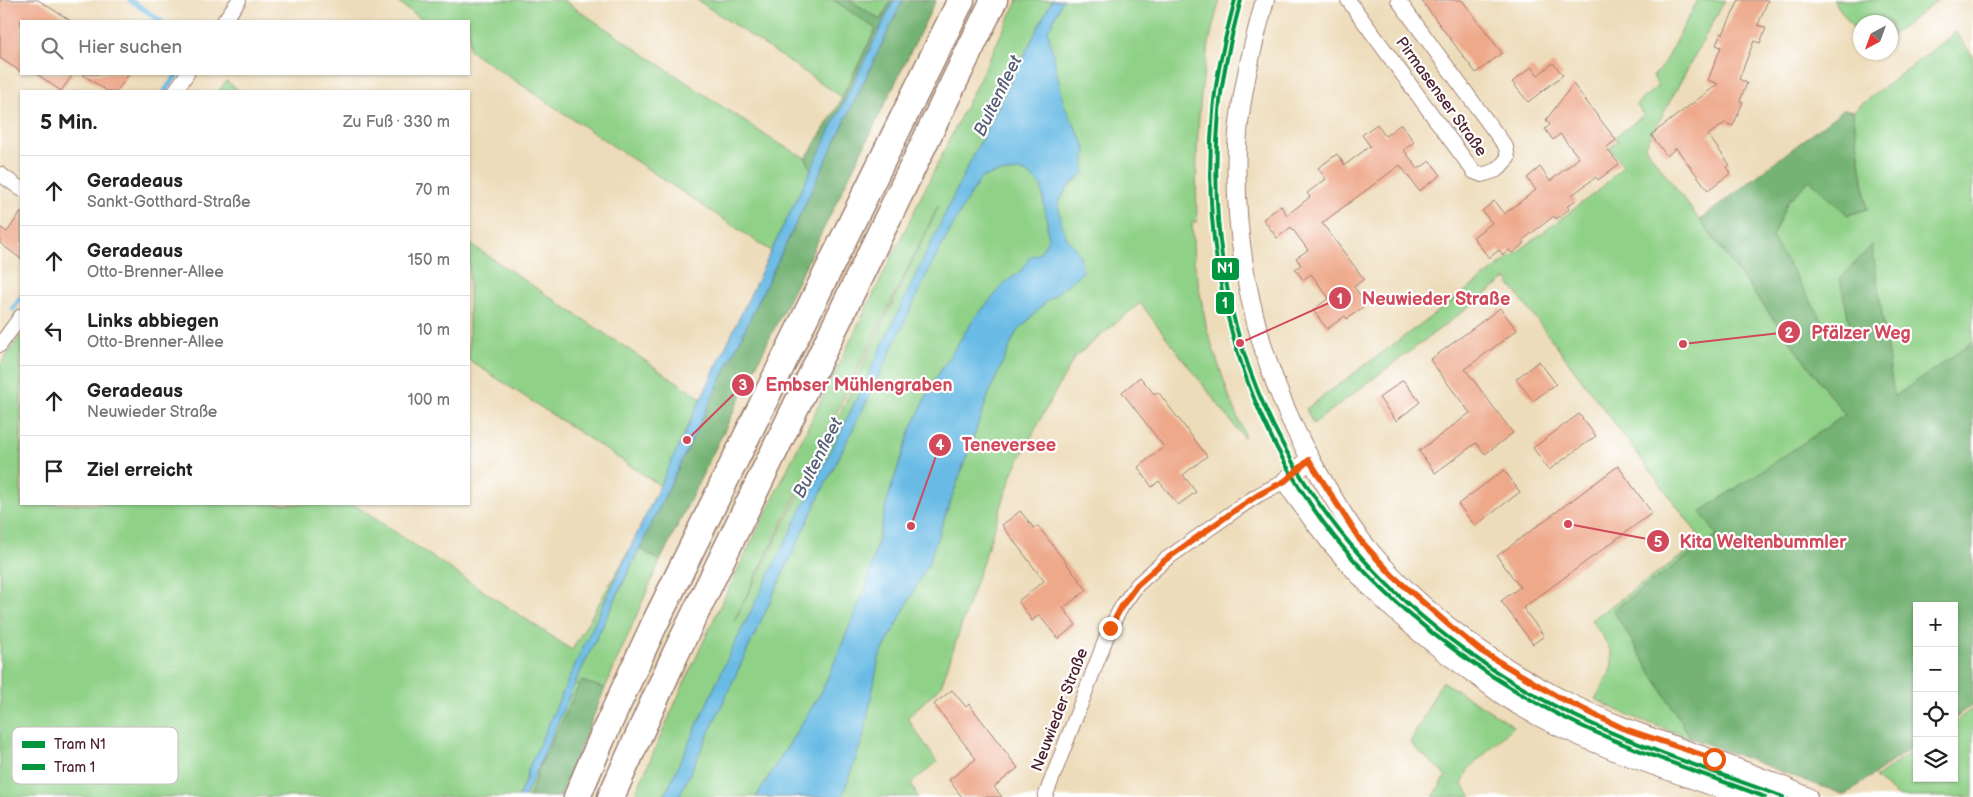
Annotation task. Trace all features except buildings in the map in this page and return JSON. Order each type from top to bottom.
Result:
[{"type":"highway","points":[[577,797],[654,625],[961,0]]},
{"type":"highway","points":[[611,797],[675,655],[994,0]]},
{"type":"street","points":[[225,20],[239,0]]},
{"type":"street","points":[[1265,0],[1245,83],[1237,144],[1237,214],[1244,270],[1263,353],[1292,423],[1309,460],[1360,540],[1393,576],[1481,651],[1558,697],[1622,728],[1775,782],[1808,797]]},
{"type":"street","name":"Pirmasenser Straße","points":[[1348,0],[1474,172],[1482,175],[1497,170],[1508,158],[1506,148],[1398,0]]},
{"type":"street","points":[[176,90],[186,75]]},
{"type":"street","points":[[0,174],[20,188]]},
{"type":"street","points":[[0,345],[20,317]]},
{"type":"street","points":[[1309,460],[1285,481],[1300,504],[1345,561],[1384,603],[1439,650],[1512,702],[1548,720],[1610,749],[1744,797]]},
{"type":"street","name":"Neuwieder Straße","points":[[1045,797],[1110,628],[1122,606],[1137,585],[1186,544],[1258,495],[1285,481]]},
{"type":"green space","points":[[394,0],[563,0],[774,141],[806,158],[811,170],[771,251],[470,51],[470,20],[424,20]]},
{"type":"green space","points":[[697,0],[833,0],[876,28],[842,97]]},
{"type":"green space","points":[[833,0],[850,0],[881,20],[891,0],[894,0],[811,170],[806,158],[838,106],[876,29]]},
{"type":"green space","points":[[850,0],[891,0],[881,20]]},
{"type":"green space","points":[[903,0],[936,0],[660,561],[640,548]]},
{"type":"green space","points":[[1018,0],[1220,0],[1207,55],[1200,110],[1197,222],[1192,222],[1194,261],[1207,330],[1231,402],[1244,432],[1244,438],[1140,303],[1075,357],[1013,472],[941,686],[907,718],[937,762],[911,784],[918,797],[634,797],[721,604]],"holes":[[[939,205],[835,424],[734,621]]]},
{"type":"green space","points":[[1698,0],[1725,0],[1645,147],[1845,415],[1701,512],[1717,535],[1613,610],[1691,738],[1627,715],[1595,699],[1608,675],[1612,659],[1606,642],[1591,620],[1703,541],[1506,279],[1313,424],[1306,409],[1600,189],[1623,166],[1610,148],[1618,141],[1615,137],[1644,115],[1636,104],[1658,86],[1653,76],[1660,70]]},
{"type":"green space","points":[[1833,0],[1938,0],[1898,31],[1898,15],[1853,15],[1853,27]]},
{"type":"green space","points":[[1956,32],[1973,57],[1973,342],[1894,397],[1872,246],[1840,279],[1851,330],[1832,338],[1772,237],[1788,201],[1810,180],[1848,215],[1867,209],[1853,111]]},
{"type":"green space","points":[[226,81],[239,90],[220,90]]},
{"type":"green space","points":[[1844,109],[1853,111],[1867,209],[1848,215],[1810,180],[1788,201],[1772,237],[1833,338],[1851,330],[1840,279],[1872,245],[1894,397],[1973,342],[1973,704],[1958,715],[1958,602],[1913,602],[1913,747],[1845,795],[1691,738],[1613,610],[1717,535],[1700,512],[1845,415],[1700,220]]},
{"type":"green space","points":[[470,244],[701,398],[661,486],[470,361]]},
{"type":"green space","points":[[20,336],[20,505],[354,505],[572,650],[633,544],[606,598],[518,797],[0,797],[0,365]]},
{"type":"green space","points":[[640,548],[660,561],[605,688],[581,681],[541,764],[529,797],[525,797],[576,681]]},
{"type":"green space","points":[[581,681],[605,688],[560,797],[529,797],[541,764]]},
{"type":"green space","points":[[1442,681],[1514,726],[1468,770],[1462,784],[1472,797],[1433,797],[1446,776],[1410,743]]},
{"type":"green space","points":[[1973,708],[1973,797],[1900,797],[1875,778],[1913,751],[1913,782],[1958,782],[1958,719]]},
{"type":"water","points":[[894,0],[903,0],[576,681],[525,797],[518,797],[527,776],[526,774],[578,658],[771,251]]},
{"type":"water","points":[[1052,0],[1063,0],[1048,31],[1064,105],[1086,148],[1084,173],[1068,187],[1058,203],[1061,222],[1067,238],[1080,255],[1083,272],[1046,302],[1016,333],[990,391],[928,564],[879,658],[864,735],[842,797],[756,797],[822,691],[867,585],[888,497],[911,429],[932,384],[973,320],[1005,283],[1021,271],[1030,257],[1040,253],[1048,239],[1041,186],[1029,174],[1022,171],[996,173],[981,178],[965,203],[930,268],[818,499],[679,797],[664,797],[730,653],[855,402],[964,174]]},
{"type":"waterway","points":[[130,0],[160,20]]},
{"type":"waterway","points":[[166,90],[176,75]]},
{"type":"waterway","points":[[13,309],[20,298]]},
{"type":"tram line","name":"1","points":[[1235,0],[1221,56],[1213,111],[1210,163],[1212,215],[1218,267],[1228,318],[1243,368],[1262,417],[1285,463],[1313,508],[1356,563],[1381,588],[1434,635],[1492,676],[1550,710],[1610,739],[1765,797]]},
{"type":"tram line","name":"N1","points":[[1241,0],[1227,56],[1219,112],[1217,203],[1228,290],[1250,371],[1284,448],[1329,518],[1385,582],[1451,639],[1526,690],[1556,707],[1620,736],[1783,797]]},
{"type":"place","name":"Neuwieder Straße","points":[[1240,343]]},
{"type":"place","name":"Pfälzer Weg","points":[[1683,344]]},
{"type":"place","name":"Embser Mühlengraben","points":[[687,440]]},
{"type":"place","name":"Kita Weltenbummler","points":[[1568,524]]},
{"type":"place","name":"Teneversee","points":[[911,526]]},
{"type":"route","points":[[1110,628],[1122,606],[1137,585],[1165,560],[1258,495],[1285,481],[1309,460],[1360,540],[1393,576],[1481,651],[1558,697],[1622,728],[1714,759]]},
{"type":"water label","name":"Bultenfleet","points":[[998,96]]},
{"type":"water label","name":"Bultenfleet","points":[[818,458]]}]
